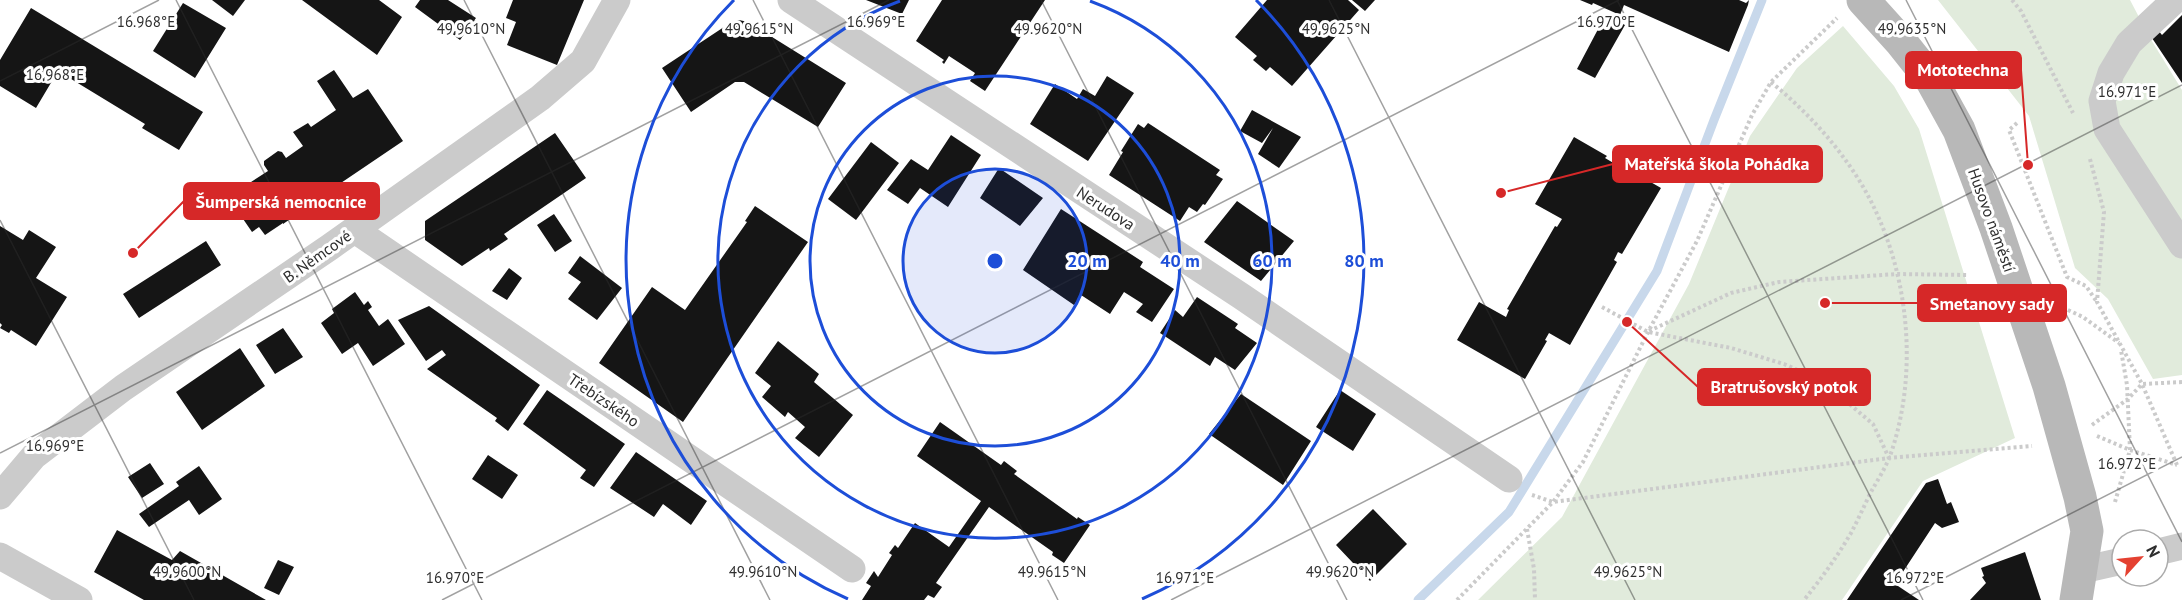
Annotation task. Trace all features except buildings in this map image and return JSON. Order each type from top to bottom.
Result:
[{"type":"street","name":"B. Němcové","points":[[0,496],[34,456],[123,388],[355,230],[540,98],[583,61],[616,0]]},
{"type":"street","name":"Nerudova","points":[[791,0],[1241,296],[1509,479]]},
{"type":"street","points":[[2166,8],[2129,43],[2111,73],[2102,101],[2107,129],[2182,245]]},
{"type":"street","name":"Husovo náměstí","points":[[1850,9],[1901,42],[1932,81],[1959,130],[1996,228],[2062,429],[2087,531],[2079,585]]},
{"type":"street","name":"Třebízského","points":[[355,230],[852,569]]},
{"type":"street","points":[[0,556],[79,600]]},
{"type":"street","points":[[2079,585],[2110,568]]},
{"type":"path","points":[[2012,0],[2021,11]]},
{"type":"path","points":[[2018,0],[2021,11],[2077,120]]},
{"type":"path","points":[[1457,600],[1553,502],[1583,462],[1648,332],[1697,241],[1752,115],[1771,82],[1850,9]]},
{"type":"path","points":[[1771,82],[1820,127],[1860,181],[1887,242],[1897,273],[1904,310],[1905,385],[1899,422],[1889,458],[1851,533],[1804,600]]},
{"type":"path","points":[[2017,123],[2009,130],[2067,278],[2086,285],[2097,302],[2142,384],[2177,465],[2130,450],[2094,434]]},
{"type":"path","points":[[2088,151],[2104,212],[2097,302]]},
{"type":"path","points":[[1648,332],[1731,293],[1779,282],[1897,273],[1968,276]]},
{"type":"path","points":[[2017,290],[2083,317],[2121,345],[2128,399],[2130,450],[2116,501],[2087,531]]},
{"type":"path","points":[[1602,307],[1648,332],[1731,348],[1784,364],[1822,381],[1873,424],[1889,458]]},
{"type":"path","points":[[2085,430],[2128,399],[2142,384],[2182,382]]},
{"type":"path","points":[[1536,498],[1553,502],[1889,458],[2031,445],[2037,452]]},
{"type":"path","points":[[1527,529],[1534,569],[1535,600]]},
{"type":"green space","points":[[1938,0],[2130,0],[2182,90],[2182,375],[2153,379],[2108,299],[2075,268],[2029,116]]},
{"type":"green space","points":[[1843,26],[1894,86],[1919,129],[2015,438],[1923,481],[1842,600],[1478,600],[1562,517],[1689,284],[1750,136],[1797,68]]},
{"type":"waterway","points":[[1418,600],[1509,512],[1657,271],[1762,0]]},
{"type":"place","name":"Mototechna","points":[[2028,165]]},
{"type":"place","name":"Mateřská škola Pohádka","points":[[1501,193]]},
{"type":"place","name":"Šumperská nemocnice","points":[[133,253]]},
{"type":"place","name":"Smetanovy sady","points":[[1825,303]]},
{"type":"place","name":"Bratrušovský potok","points":[[1627,322]]}]
